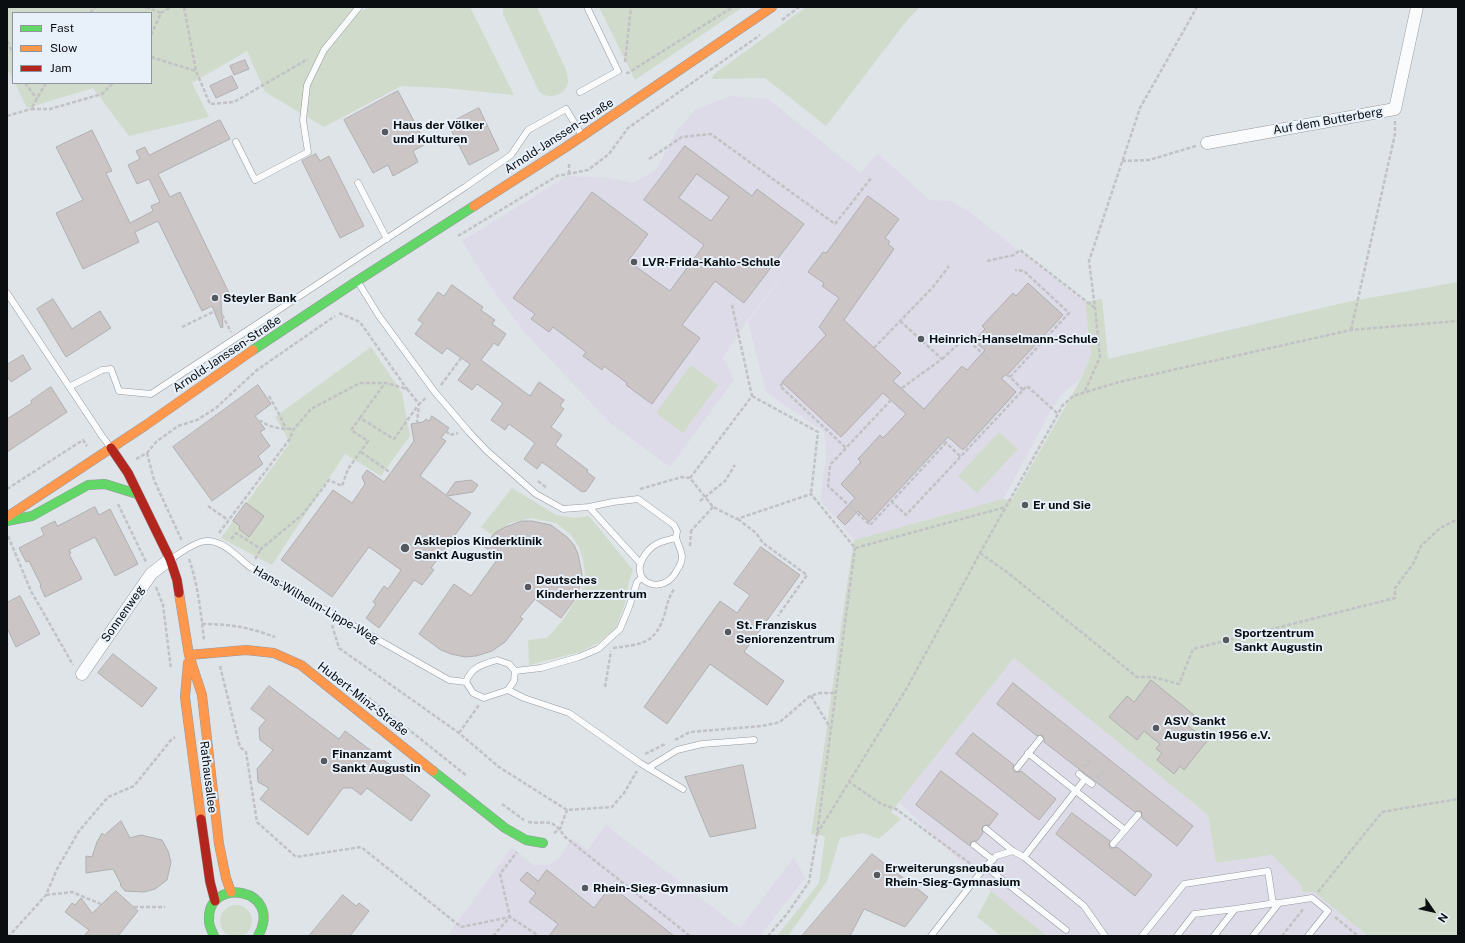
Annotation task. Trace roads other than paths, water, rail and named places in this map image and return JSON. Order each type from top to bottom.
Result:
[{"type":"street","name":"Arnold-Janssen-Straße","points":[[7,517],[111,448],[238,360],[357,281],[582,136],[772,7]]},
{"type":"street","name":"Auf dem Butterberg","points":[[1207,143],[1395,109],[1417,7]]},
{"type":"street","name":"Rathausallee","points":[[111,448],[124,465],[170,560],[177,580],[189,655],[202,695],[219,844],[226,878],[232,892]]},
{"type":"street","points":[[7,521],[32,516],[88,484],[105,484],[137,494]]},
{"type":"street","name":"Sonnenweg","points":[[82,674],[151,574],[170,560]]},
{"type":"street","name":"Hubert-Minz-Straße","points":[[189,655],[246,650],[274,653],[301,665],[506,828],[526,840],[544,843]]},
{"type":"street","name":"Rathausallee","points":[[189,655],[185,697],[210,882],[215,901]]},
{"type":"street","points":[[210,933],[208,916],[210,908],[215,901],[222,895],[232,892],[243,892],[253,897],[260,906],[264,915],[263,926],[258,936]]},
{"type":"lane","points":[[236,142],[255,180],[308,152],[303,120],[307,85],[324,50],[359,7]]},
{"type":"lane","points":[[580,92],[620,71],[587,7]]},
{"type":"lane","points":[[70,388],[102,370],[111,370],[119,391],[151,394],[387,239],[510,155],[528,130],[566,109],[582,136]]},
{"type":"lane","points":[[358,183],[387,239]]},
{"type":"lane","points":[[357,281],[379,316],[434,391],[487,451],[536,494],[563,509],[589,507],[638,499],[674,525],[677,531],[676,538],[682,557],[680,565],[670,581],[662,585],[655,585],[642,577],[639,570],[640,563],[649,548],[656,543],[676,538]]},
{"type":"lane","points":[[7,293],[111,448]]},
{"type":"lane","points":[[589,507],[640,563]]},
{"type":"lane","name":"Hans-Wilhelm-Lippe-Weg","points":[[170,560],[202,542],[216,541],[250,567],[377,640],[449,680],[466,682]]},
{"type":"lane","points":[[515,671],[541,668],[579,657],[598,649],[620,629],[637,582],[642,577]]},
{"type":"lane","points":[[497,660],[509,664],[515,671],[514,681],[508,690],[484,698],[473,692],[466,682],[468,675],[477,666],[497,660]]},
{"type":"lane","points":[[508,690],[524,698],[569,713],[638,762],[683,789]]},
{"type":"lane","points":[[1017,768],[1040,739]]},
{"type":"lane","points":[[648,768],[677,750],[683,748],[702,744],[754,740]]},
{"type":"lane","points":[[1028,753],[1125,830]]},
{"type":"lane","points":[[1079,774],[1092,784]]},
{"type":"lane","points":[[1024,857],[1085,779]]},
{"type":"lane","points":[[1114,844],[1138,815]]},
{"type":"lane","points":[[986,829],[1024,857],[1084,906],[1103,933]]},
{"type":"lane","points":[[974,845],[993,860]]},
{"type":"lane","points":[[931,936],[981,872],[996,856],[1013,850]]},
{"type":"lane","points":[[986,867],[1066,930]]},
{"type":"lane","points":[[1142,936],[1184,884],[1268,871],[1276,903],[1253,936]]},
{"type":"lane","points":[[1177,936],[1194,914],[1312,898],[1328,911],[1308,936]]},
{"type":"lane","points":[[1214,936],[1235,909]]},
{"type":"place","name":"Haus der Völker und Kulturen","points":[[385,132]]},
{"type":"place","name":"LVR-Frida-Kahlo-Schule","points":[[634,262]]},
{"type":"place","name":"Steyler Bank","points":[[215,298]]},
{"type":"place","name":"Heinrich-Hanselmann-Schule","points":[[921,339]]},
{"type":"place","name":"Er und Sie","points":[[1025,505]]},
{"type":"place","name":"Asklepios Kinderklinik Sankt Augustin","points":[[405,548]]},
{"type":"place","name":"Deutsches Kinderherzzentrum","points":[[528,587]]},
{"type":"place","name":"St. Franziskus Seniorenzentrum","points":[[728,632]]},
{"type":"place","name":"Sportzentrum Sankt Augustin","points":[[1226,640]]},
{"type":"place","name":"ASV Sankt Augustin 1956 e.V.","points":[[1156,728]]},
{"type":"place","name":"Finanzamt Sankt Augustin","points":[[324,761]]},
{"type":"place","name":"Erweiterungsneubau Rhein-Sieg-Gymnasium","points":[[877,875]]},
{"type":"place","name":"Rhein-Sieg-Gymnasium","points":[[585,888]]}]
